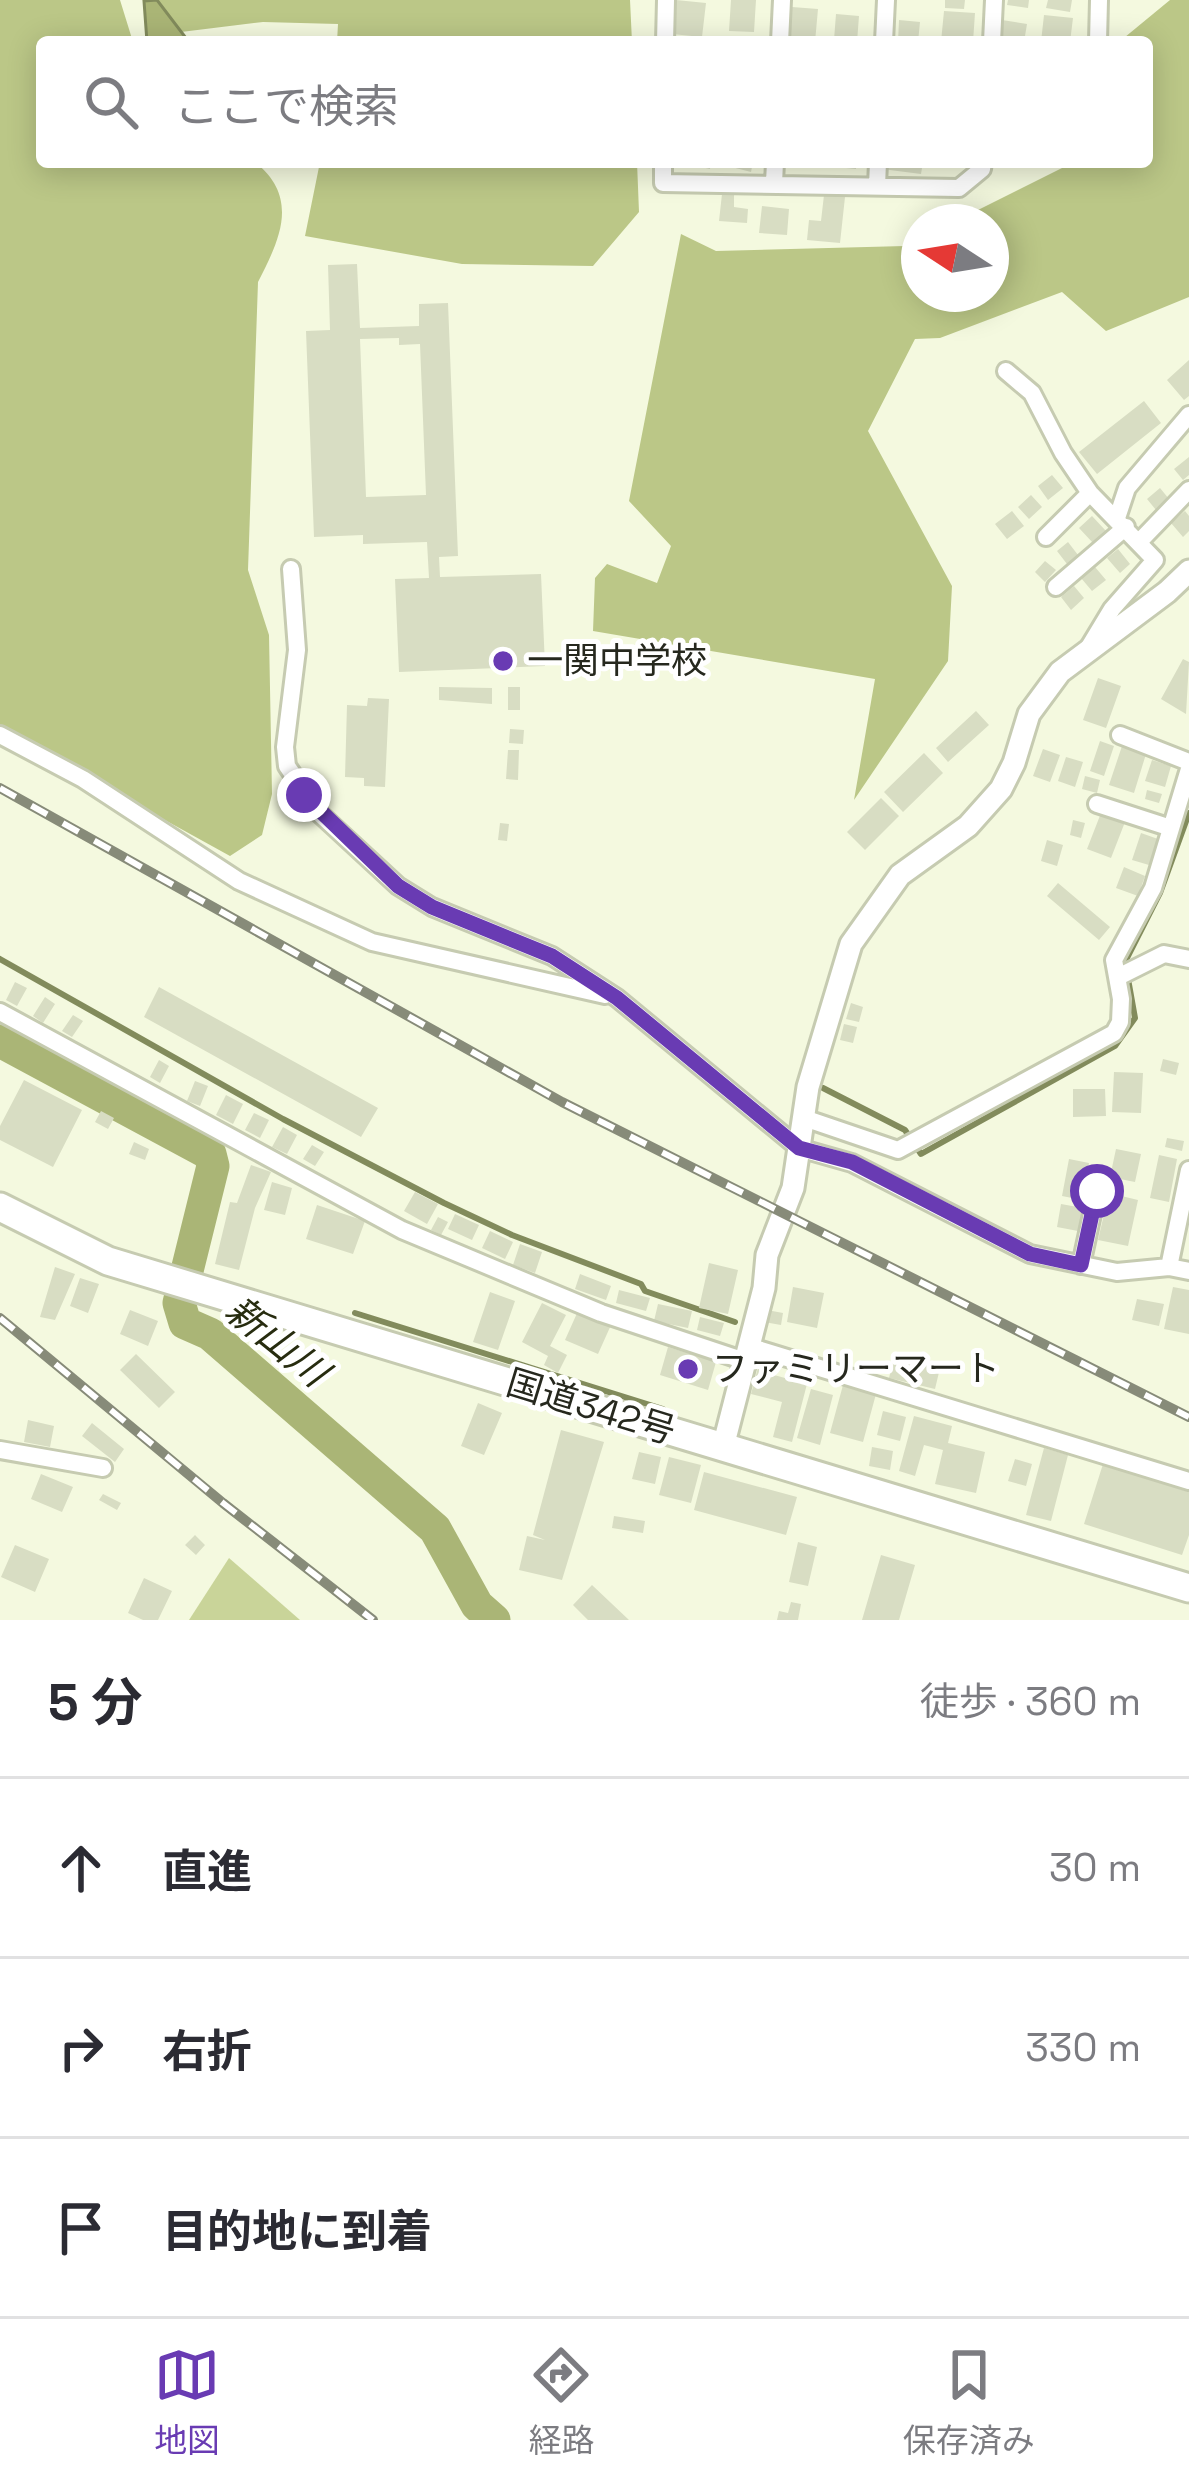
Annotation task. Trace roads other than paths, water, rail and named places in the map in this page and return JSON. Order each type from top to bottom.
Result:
[{"type":"highway","name":"国道342号","points":[[0,1207],[76,1247],[143,1271],[1189,1588]]},
{"type":"street","points":[[665,36],[666,0]]},
{"type":"street","points":[[780,36],[782,0]]},
{"type":"street","points":[[884,36],[886,0]]},
{"type":"street","points":[[992,36],[994,0]]},
{"type":"street","points":[[1098,36],[1099,0]]},
{"type":"street","points":[[663,168],[663,183],[958,188],[982,168]]},
{"type":"street","points":[[774,183],[775,168]]},
{"type":"street","points":[[878,168],[878,186]]},
{"type":"street","points":[[1006,371],[1032,393],[1090,493],[1155,560],[1112,610],[1086,652]]},
{"type":"street","points":[[1056,586],[1121,522],[1127,488],[1189,415]]},
{"type":"street","points":[[1139,542],[1189,490]]},
{"type":"street","points":[[1046,537],[1090,493]]},
{"type":"street","points":[[292,569],[297,650],[285,747],[287,766],[304,795],[398,886],[432,907],[552,956],[617,998],[799,1148],[852,1162],[1030,1254],[1117,1272],[1169,1267],[1189,1271]]},
{"type":"street","points":[[723,1447],[764,1288],[767,1255],[793,1188],[822,1036],[851,944],[900,875],[968,826],[1001,788],[1029,714],[1060,672],[1189,571]]},
{"type":"street","points":[[0,735],[83,779],[239,881],[356,935],[617,998]]},
{"type":"street","points":[[804,1118],[898,1150],[1114,1033],[1120,1022],[1114,960],[1153,888],[1189,765],[1120,735]]},
{"type":"street","points":[[1097,804],[1171,828]]},
{"type":"street","points":[[1118,977],[1164,954],[1189,959]]},
{"type":"street","points":[[0,1012],[402,1229],[602,1313],[1189,1481]]},
{"type":"street","points":[[1169,1267],[1189,1170]]},
{"type":"street","points":[[1081,1265],[1097,1191]]},
{"type":"street","points":[[0,1450],[103,1468]]},
{"type":"waterway","points":[[823,1088],[905,1130],[921,1154],[1115,1046],[1135,1018],[1125,962],[1160,893],[1189,813]]},
{"type":"waterway","points":[[0,959],[283,1119],[444,1203],[512,1235],[641,1284],[645,1291],[735,1322]]},
{"type":"waterway","name":"新山川","points":[[0,1041],[210,1154],[213,1166],[179,1303],[185,1323],[210,1334],[435,1529],[477,1605],[494,1620]]},
{"type":"waterway","points":[[355,1313],[663,1409]]},
{"type":"railway","points":[[0,788],[562,1102],[1189,1417]]},
{"type":"railway","points":[[0,1318],[373,1620]]},
{"type":"place","name":"一関中学校","points":[[503,661]]},
{"type":"place","name":"ファミリーマート","points":[[688,1369]]}]
